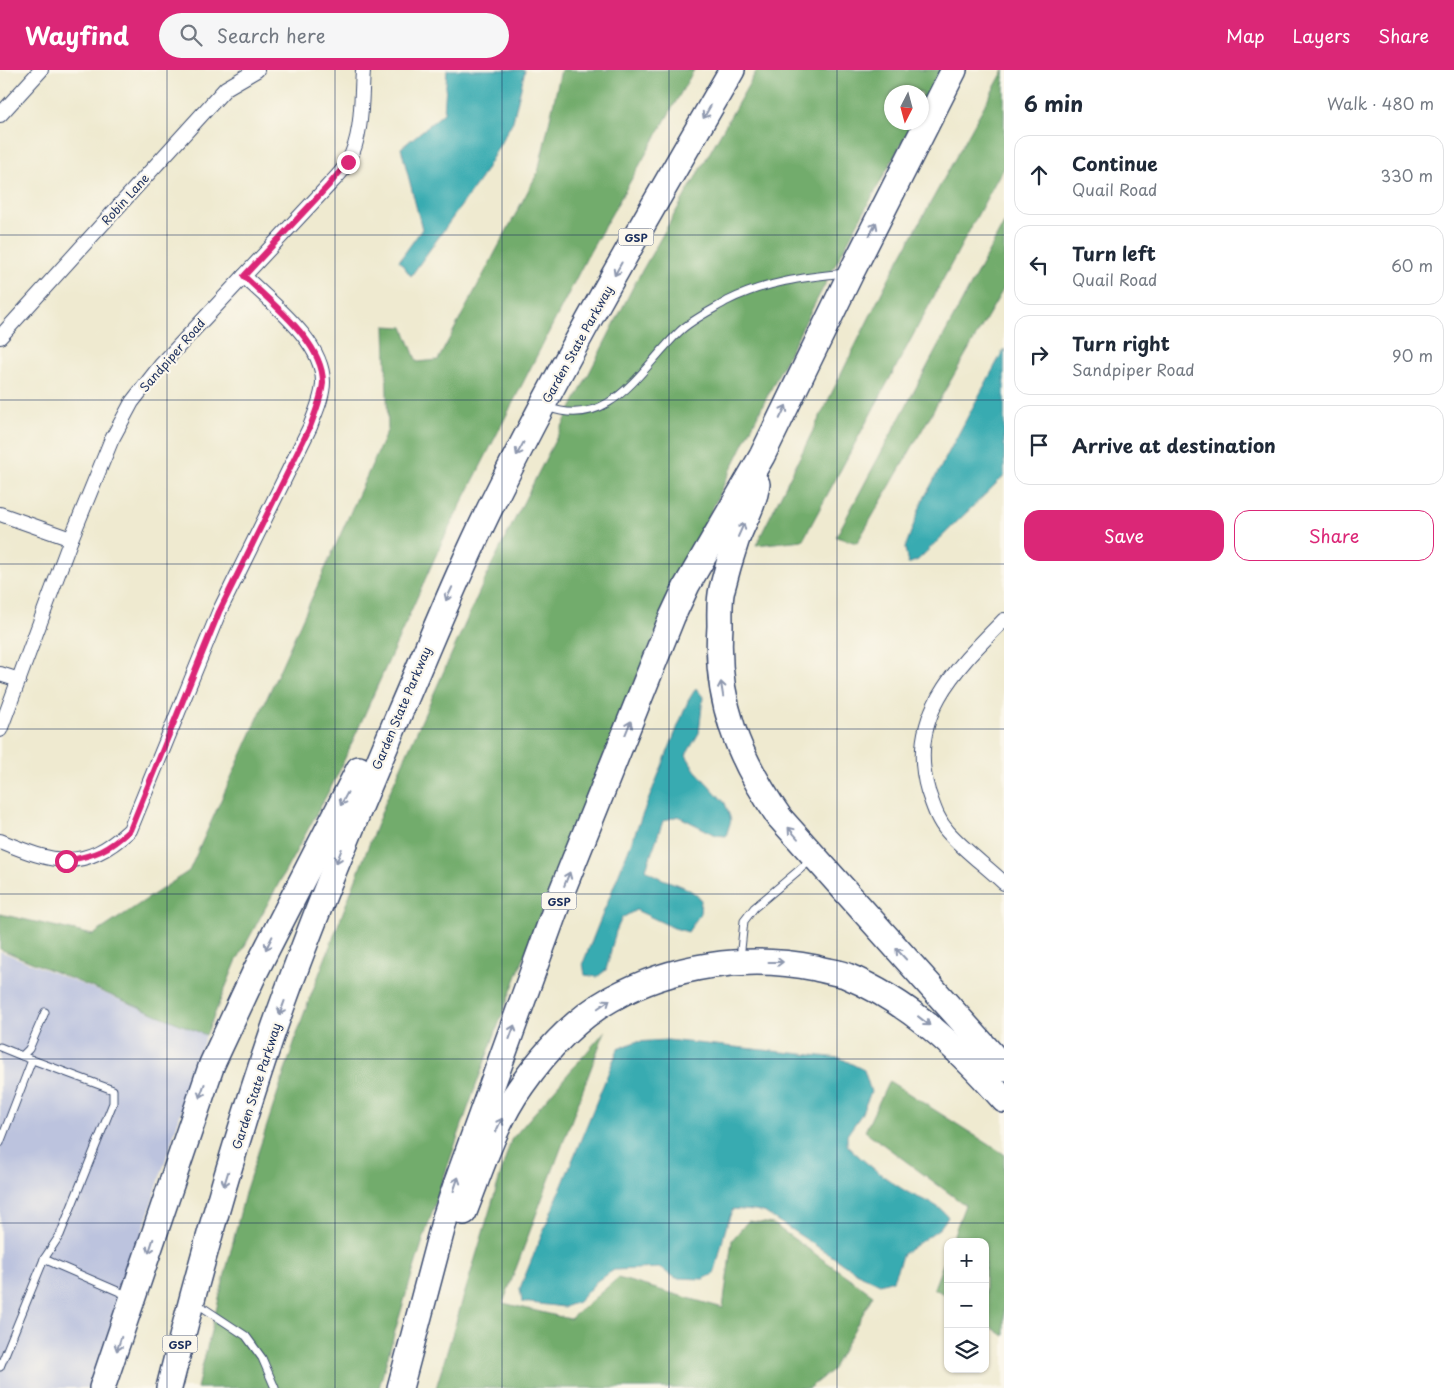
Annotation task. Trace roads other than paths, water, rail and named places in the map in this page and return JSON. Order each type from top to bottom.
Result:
[{"type":"highway","name":"Garden State Parkway","points":[[169,1388],[191,1300],[235,1149],[302,953],[346,840],[432,633],[497,494],[543,405],[641,226],[732,70]]},
{"type":"highway","name":"GSP","points":[[402,1377],[448,1210],[562,892],[683,593],[762,456],[850,273],[954,70]]},
{"type":"highway","points":[[762,456],[755,499],[736,540],[722,590],[718,647],[720,676],[725,704],[745,762],[758,788],[780,818],[1004,1068]]},
{"type":"highway","points":[[102,1388],[134,1299],[200,1097],[225,1033],[348,792],[399,680],[432,633]]},
{"type":"highway","points":[[402,1377],[499,1123],[521,1086],[551,1048],[578,1022],[610,999],[674,973],[727,962],[785,962],[844,975],[918,1016],[943,1036],[1004,1100]]},
{"type":"street","points":[[0,114],[42,70]]},
{"type":"street","name":"Robin Lane","points":[[0,337],[226,88],[257,70]]},
{"type":"street","name":"Sandpiper Road","points":[[0,730],[71,539],[111,440],[132,402],[161,365],[328,186],[348,162],[356,142],[360,119],[363,70]]},
{"type":"street","points":[[0,840],[38,856],[66,861],[94,856],[115,843],[130,830],[219,612],[310,427],[323,382],[318,362],[307,339],[244,276]]},
{"type":"street","points":[[0,514],[71,539]]},
{"type":"street","points":[[1004,620],[963,660],[938,695],[924,736],[924,765],[935,812],[947,831],[1004,883]]},
{"type":"street","points":[[0,674],[20,680]]},
{"type":"lane","points":[[543,405],[563,413],[578,414],[597,408],[615,398],[640,378],[681,330],[728,301],[768,284],[797,278],[850,273]]},
{"type":"lane","points":[[740,962],[741,934],[744,921],[754,908],[815,857]]},
{"type":"lane","points":[[22,1056],[28,1049],[45,1012]]},
{"type":"lane","points":[[0,1047],[113,1090],[114,1103],[60,1235],[44,1259],[0,1368]]},
{"type":"lane","points":[[0,1143],[32,1060]]},
{"type":"lane","points":[[44,1259],[134,1299]]},
{"type":"lane","points":[[191,1300],[246,1336],[262,1358],[275,1388]]},
{"type":"water","points":[[447,70],[525,70],[513,121],[481,178],[411,276],[399,261],[422,229],[401,148],[444,113]]},
{"type":"water","points":[[1004,349],[1004,476],[918,560],[908,564],[905,548],[922,502]]},
{"type":"water","points":[[696,688],[703,697],[699,733],[686,755],[695,770],[725,803],[731,820],[726,836],[716,835],[678,816],[663,821],[646,869],[660,878],[689,889],[695,894],[701,900],[700,914],[688,932],[674,928],[636,910],[622,918],[616,931],[606,970],[597,977],[585,975],[583,963],[688,701]]},
{"type":"water","points":[[667,1040],[840,1058],[864,1070],[871,1092],[861,1115],[847,1135],[847,1145],[884,1177],[909,1193],[935,1205],[948,1217],[940,1228],[903,1254],[893,1280],[880,1284],[861,1275],[764,1212],[733,1209],[714,1274],[703,1279],[676,1278],[659,1268],[614,1270],[597,1281],[578,1302],[564,1307],[522,1302],[520,1288],[618,1049],[635,1042]]}]
